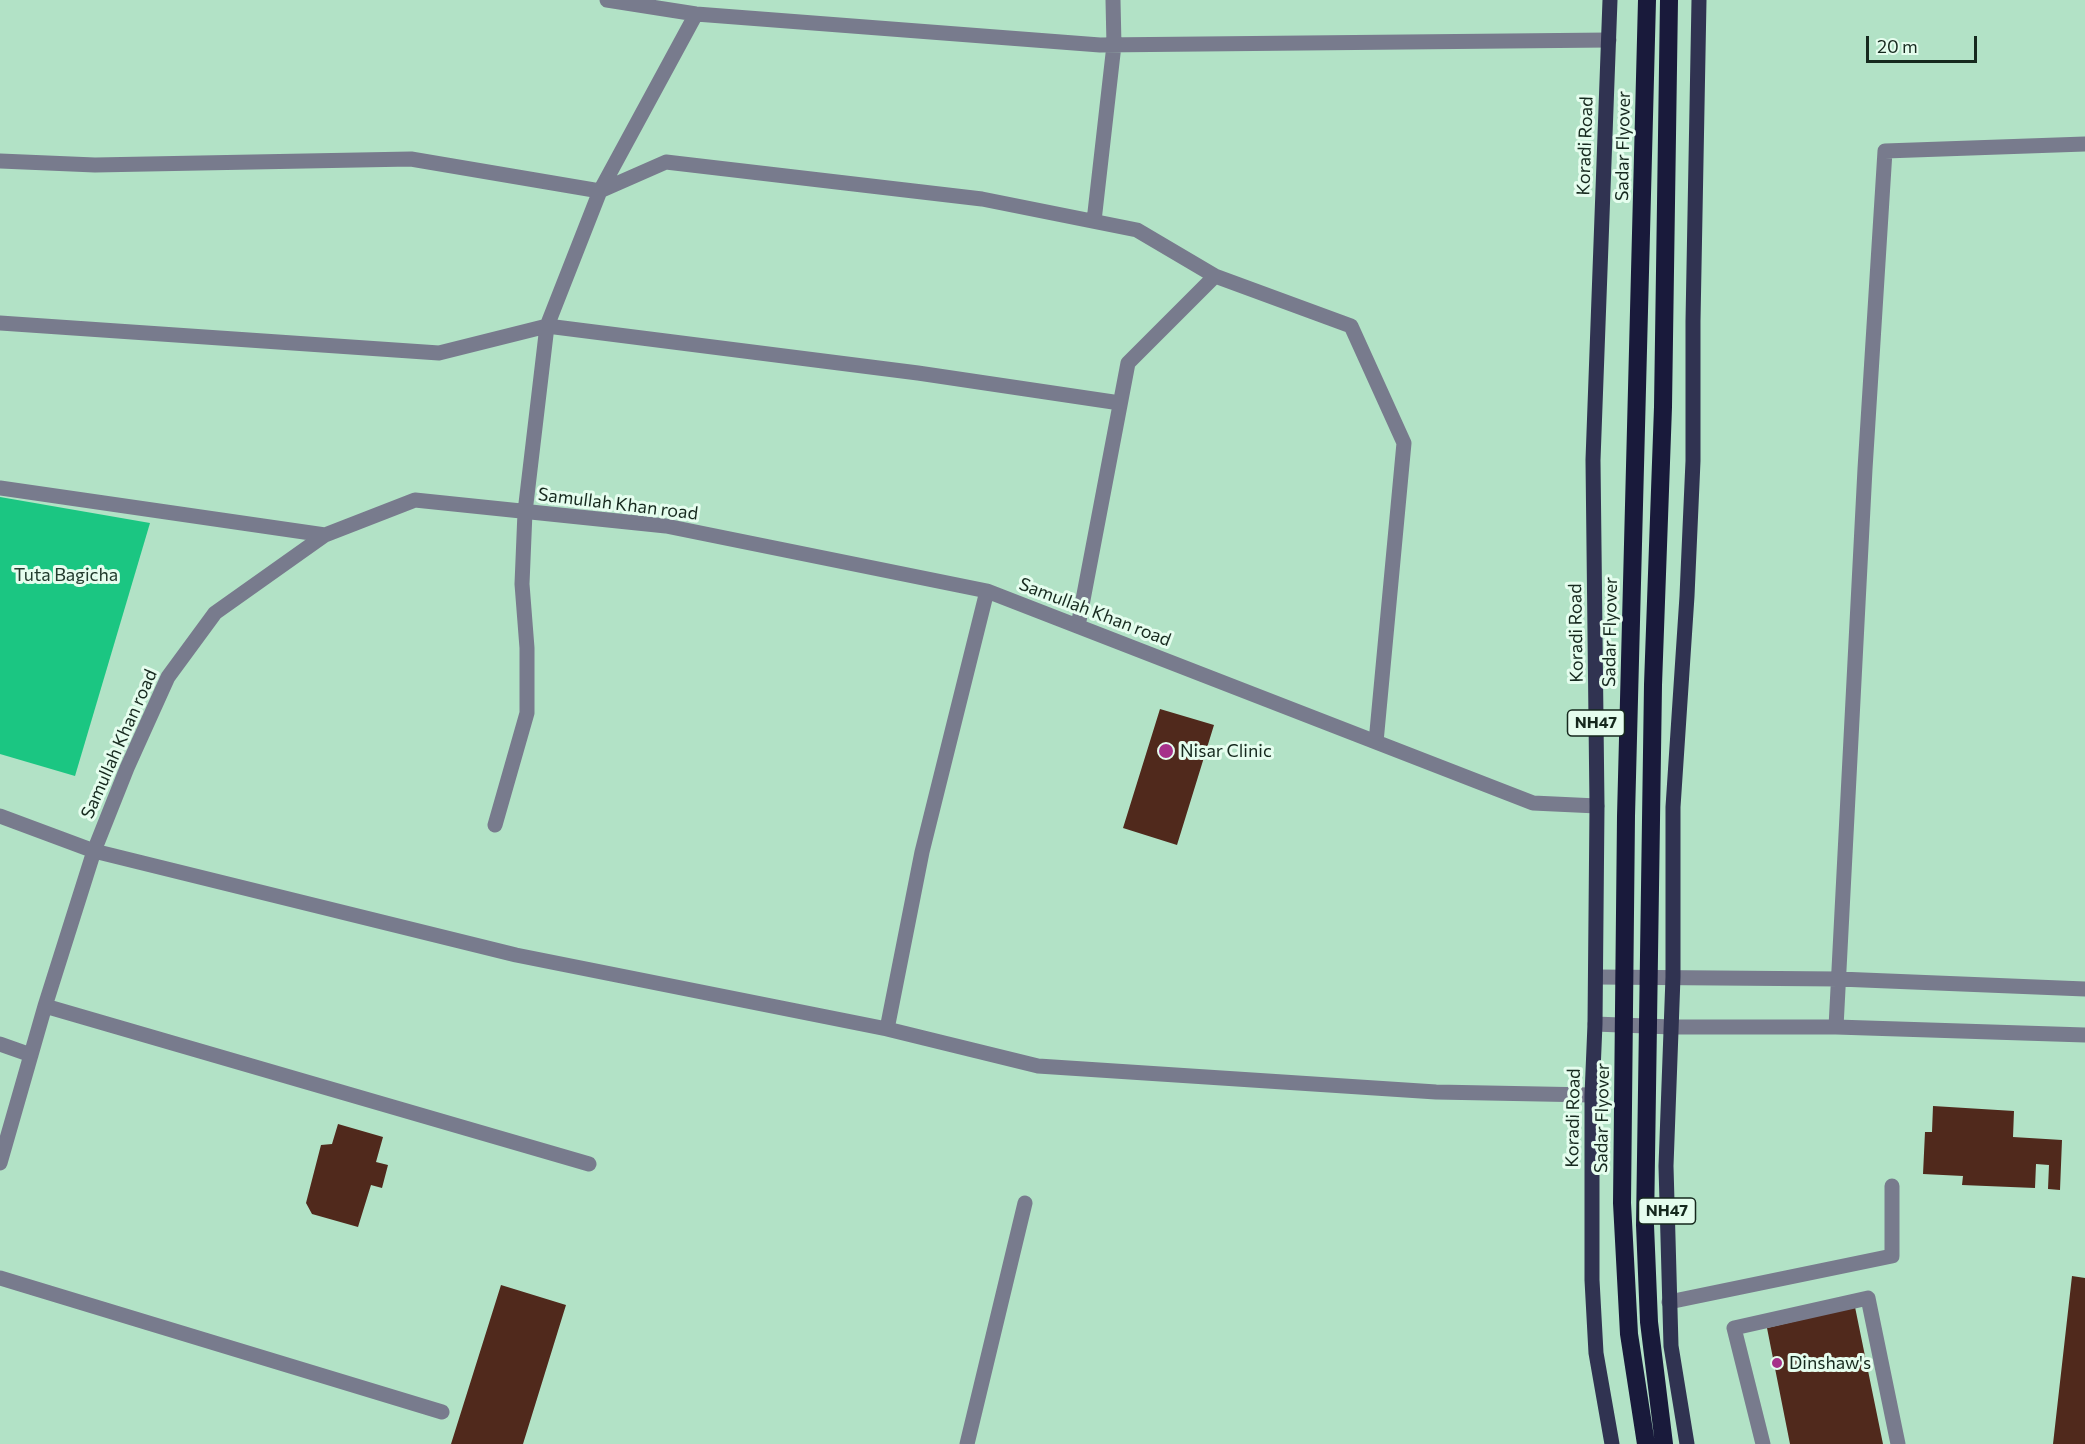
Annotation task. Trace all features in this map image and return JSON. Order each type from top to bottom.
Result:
[{"type":"highway","name":"Sadar Flyover","points":[[1646,1444],[1629,1334],[1622,1203],[1626,816],[1647,0]]},
{"type":"highway","points":[[1664,1444],[1649,1322],[1645,1225],[1653,685],[1663,407],[1669,0]]},
{"type":"main road","name":"Koradi Road","points":[[1610,0],[1593,459],[1597,806],[1596,977],[1592,1095],[1592,1280],[1596,1353],[1612,1444]]},
{"type":"main road","name":"NH47","points":[[1687,1444],[1671,1346],[1666,1166],[1673,977],[1673,807],[1687,596],[1693,461],[1693,321],[1699,0]]},
{"type":"street","points":[[607,0],[642,3],[696,14],[1114,45],[1609,40]]},
{"type":"street","points":[[1094,222],[1114,45],[1113,0]]},
{"type":"street","points":[[495,825],[527,713],[527,648],[522,584],[525,512],[547,326],[600,191],[696,14]]},
{"type":"street","points":[[1836,1027],[1865,469],[1886,151],[2085,144]]},
{"type":"street","points":[[0,161],[95,165],[411,159],[600,191],[666,162],[982,199],[1137,230],[1215,276],[1351,326],[1404,443],[1376,742]]},
{"type":"street","points":[[1078,626],[1128,363],[1215,276]]},
{"type":"street","points":[[0,323],[439,353],[547,326],[918,373],[1120,403]]},
{"type":"street","points":[[0,488],[325,535]]},
{"type":"street","name":"Samullah Khan road","points":[[0,1163],[45,1006],[94,851],[127,768],[168,677],[215,613],[325,535],[415,500],[666,526],[987,591],[1533,803],[1597,806]]},
{"type":"street","points":[[887,1029],[922,852],[987,591]]},
{"type":"street","points":[[0,816],[94,851],[516,955],[887,1029],[1038,1066],[1436,1092],[1592,1095]]},
{"type":"street","points":[[1596,977],[1839,979],[2085,988]]},
{"type":"street","points":[[45,1006],[589,1164]]},
{"type":"street","points":[[1595,1024],[1672,1027],[1836,1027],[2085,1035]]},
{"type":"street","points":[[0,1044],[31,1054]]},
{"type":"street","points":[[1669,1302],[1892,1256],[1892,1186]]},
{"type":"street","points":[[967,1444],[1025,1203]]},
{"type":"street","points":[[0,1278],[442,1412]]},
{"type":"street","points":[[1763,1444],[1734,1328],[1868,1298],[1898,1444]]},
{"type":"green space","name":"Tuta Bagicha","points":[[0,497],[150,523],[75,776],[0,754]]},
{"type":"building","points":[[1160,709],[1214,725],[1177,845],[1123,828]]},
{"type":"building","points":[[1933,1106],[2014,1111],[2013,1137],[2062,1140],[2060,1190],[2048,1189],[2049,1165],[2036,1164],[2035,1188],[1962,1185],[1963,1176],[1923,1174],[1925,1132],[1932,1132]]},
{"type":"building","points":[[338,1124],[383,1137],[376,1162],[388,1165],[382,1188],[371,1185],[358,1227],[312,1214],[306,1203],[321,1145],[332,1144]]},
{"type":"building","points":[[2072,1276],[2085,1278],[2085,1444],[2053,1444]]},
{"type":"building","points":[[501,1285],[566,1305],[523,1444],[451,1444]]},
{"type":"building","points":[[1855,1307],[1883,1444],[1790,1444],[1767,1328]]},
{"type":"place","name":"Nisar Clinic","points":[[1166,751]]},
{"type":"place","name":"Dinshaw's","points":[[1777,1363]]}]
